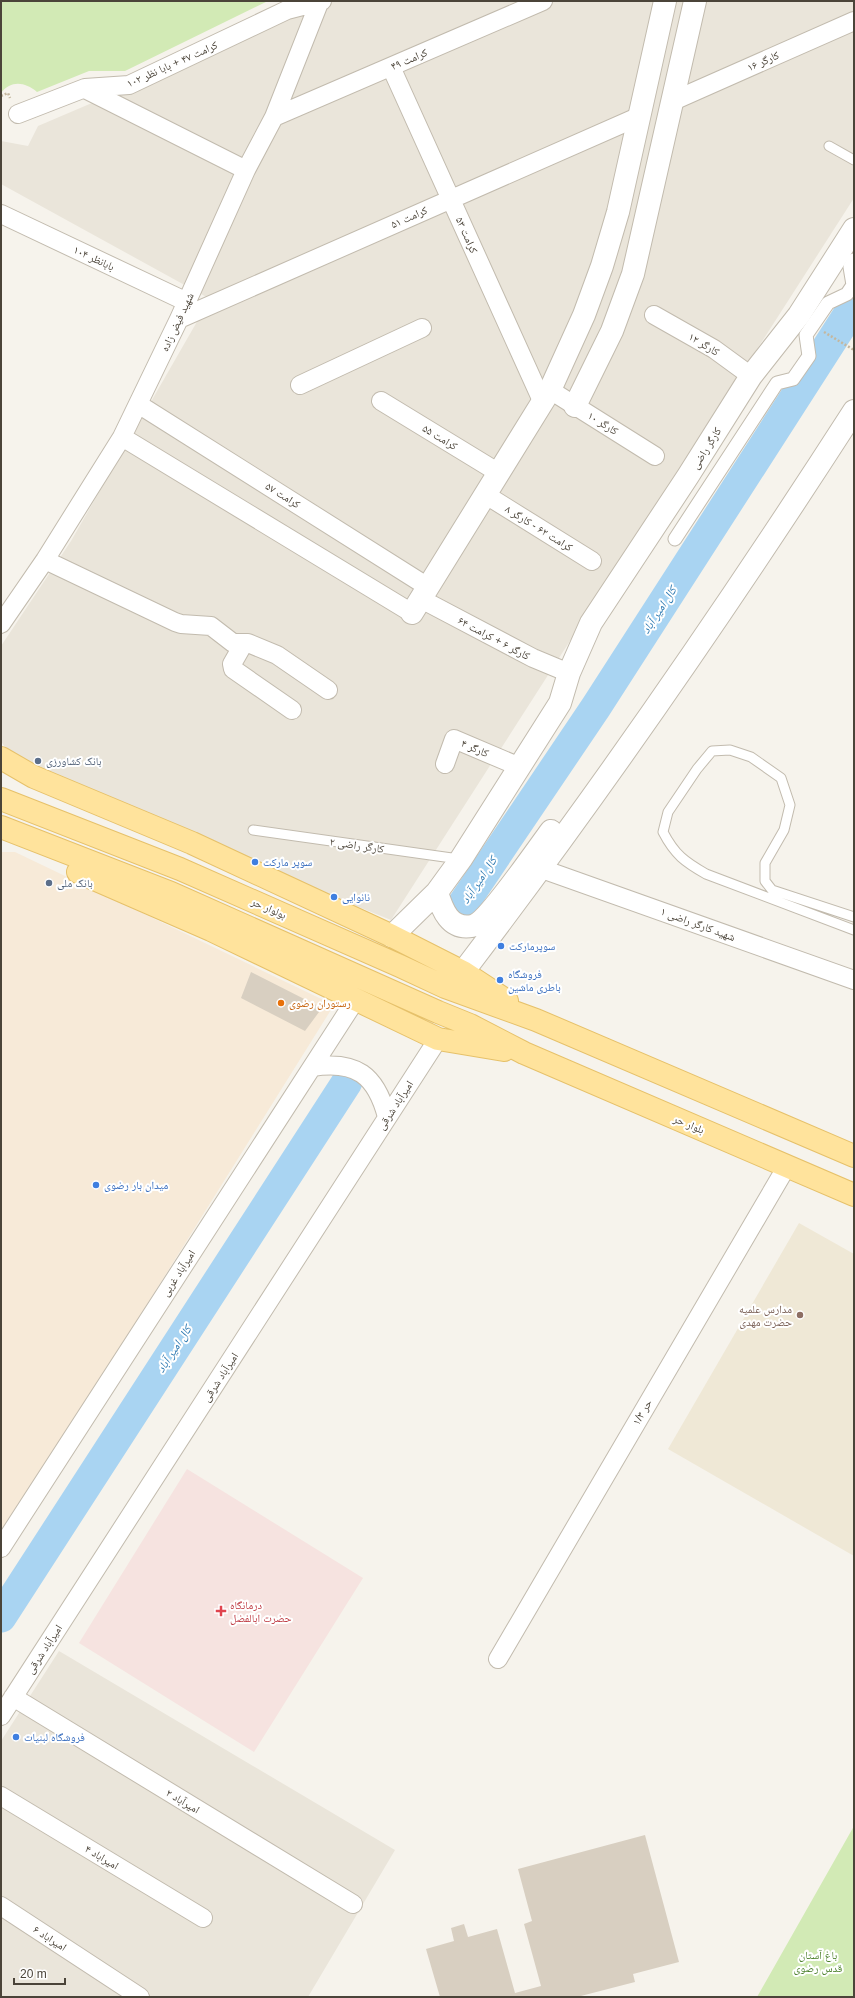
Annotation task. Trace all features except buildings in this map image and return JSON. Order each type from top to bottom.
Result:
[{"type":"main road","points":[[1,758],[34,777],[192,843],[392,936],[464,972],[536,1020],[854,1156]]},
{"type":"main road","name":"بولوار حر","points":[[4,801],[180,869],[445,987],[536,1020]]},
{"type":"main road","points":[[1,827],[178,896],[424,1006],[470,1025],[524,1053]]},
{"type":"main road","points":[[1,841],[211,930],[438,1039],[524,1053]]},
{"type":"main road","name":"بلوار حر","points":[[524,1053],[854,1195]]},
{"type":"street","name":"کرامت ۴۹","points":[[274,117],[543,1]]},
{"type":"street","points":[[122,437],[420,600],[546,397],[584,315],[602,266],[618,212],[665,1]]},
{"type":"street","points":[[575,406],[612,331],[633,274],[695,1]]},
{"type":"street","name":"کرامت ۴۷ + بابا نظر ۱۰۲","points":[[18,114],[85,88],[129,85],[287,10],[320,2]]},
{"type":"street","name":"شهید فیض زاده","points":[[1,624],[45,560],[122,437],[187,302],[246,170],[274,117],[320,2]]},
{"type":"street","name":"کارگر ۱۶","points":[[673,101],[854,21]]},
{"type":"street","name":"کرامت ۵۳","points":[[391,67],[450,199],[546,397]]},
{"type":"street","points":[[85,88],[246,170]]},
{"type":"street","name":"کرامت ۵۱","points":[[179,319],[640,116]]},
{"type":"street","name":"بابانظر ۱۰۴","points":[[1,214],[187,302]]},
{"type":"street","name":"کارگر راضی","points":[[392,936],[437,892],[461,859],[560,703],[569,673],[591,623],[688,476],[751,376],[799,315],[854,229]]},
{"type":"street","points":[[674,540],[777,383],[793,379],[809,356],[806,335],[828,303],[848,294],[853,285],[850,266],[854,260]]},
{"type":"street","name":"کارگر ۱۲","points":[[654,315],[714,349],[751,376]]},
{"type":"street","points":[[300,385],[422,328]]},
{"type":"street","name":"کارگر ۱۰","points":[[546,397],[575,406],[655,456]]},
{"type":"street","name":"کرامت ۵۵","points":[[381,401],[499,473]]},
{"type":"street","name":"کرامت ۵۷","points":[[138,404],[420,600]]},
{"type":"street","points":[[464,972],[542,868],[613,768],[797,500],[854,411]]},
{"type":"street","name":"کرامت ۶۲ - کارگر ۸","points":[[486,495],[592,561]]},
{"type":"street","points":[[45,560],[175,622],[181,624],[206,624],[211,626],[233,643],[248,643],[277,655],[328,690]]},
{"type":"street","name":"کارگر ۶ + کرامت ۶۴","points":[[420,600],[533,658],[569,673]]},
{"type":"street","points":[[244,643],[232,664],[233,669],[292,710]]},
{"type":"street","name":"کارگر ۴","points":[[445,764],[454,739],[520,767]]},
{"type":"street","points":[[437,892],[441,906],[448,919],[460,926],[474,926],[488,913],[569,808],[613,768]]},
{"type":"street","name":"شهید کارگر راضی ۱","points":[[542,868],[853,976]]},
{"type":"street","name":"امیرآباد غربی","points":[[1,1548],[6,1528],[356,999]]},
{"type":"street","name":"امیرآباد شرقی","points":[[1,1716],[438,1039]]},
{"type":"street","points":[[312,1067],[332,1064],[352,1068],[370,1080],[382,1097],[388,1118]]},
{"type":"street","name":"حر ۱/۳","points":[[498,1659],[787,1166]]},
{"type":"street","name":"امیرآباد ۲","points":[[13,1697],[353,1904]]},
{"type":"street","name":"امیراباد ۴","points":[[1,1796],[203,1918]]},
{"type":"street","name":"امیراباد ۶","points":[[1,1906],[140,1997]]},
{"type":"lane","points":[[829,146],[854,160]]},
{"type":"lane","points":[[854,917],[772,890],[765,881],[765,862],[784,830],[790,805],[781,778],[751,757],[730,750],[712,751],[697,769],[668,812],[663,832],[671,848],[684,861],[706,874],[854,930]]},
{"type":"lane","name":"کارگر راضی ۲","points":[[253,830],[461,859]]},
{"type":"path","points":[[822,331],[854,350]]},
{"type":"shaded area","points":[[331,1],[854,1],[854,198],[391,920],[19,770],[1,741],[1,646],[71,541],[210,299],[1,184],[1,141],[28,146],[38,126]]},
{"type":"shaded area","name":"میدان بار رضوی","points":[[1,852],[15,852],[334,1005],[1,1538]]},
{"type":"shaded area","name":"مدارس علمیه حضرت مهدی","points":[[799,1223],[854,1254],[854,1556],[668,1449]]},
{"type":"shaded area","name":"درمانگاه حضرت ابالفضل","points":[[187,1469],[363,1578],[254,1752],[79,1643]]},
{"type":"shaded area","points":[[59,1651],[395,1850],[308,1997],[1,1997],[1,1741]]},
{"type":"green space","points":[[1,1],[268,1],[125,71],[89,71],[37,92],[23,84],[14,84],[9,86],[1,93]]},
{"type":"green space","name":"باغ آستان قدس رضوی","points":[[854,1826],[854,1997],[757,1997]]},
{"type":"waterway","name":"کال امیر آباد","points":[[459,910],[596,707],[854,306]]},
{"type":"waterway","name":"کال امیر آباد","points":[[1,1617],[347,1082]]},
{"type":"place","name":"بانک کشاورزی","points":[[38,761]]},
{"type":"place","name":"سوپر مارکت","points":[[255,862]]},
{"type":"place","name":"بانک ملی","points":[[49,883]]},
{"type":"place","name":"نانوایی","points":[[334,897]]},
{"type":"place","name":"سوپرمارکت","points":[[501,946]]},
{"type":"place","name":"فروشگاه باطری ماشین","points":[[500,980]]},
{"type":"place","name":"رستوران رضوی","points":[[281,1003]]},
{"type":"place","name":"میدان بار رضوی","points":[[96,1185]]},
{"type":"place","name":"مدارس علمیه حضرت مهدی","points":[[800,1315]]},
{"type":"place","name":"درمانگاه حضرت ابالفضل","points":[[221,1611]]},
{"type":"place","name":"فروشگاه لبنیات","points":[[16,1737]]}]
